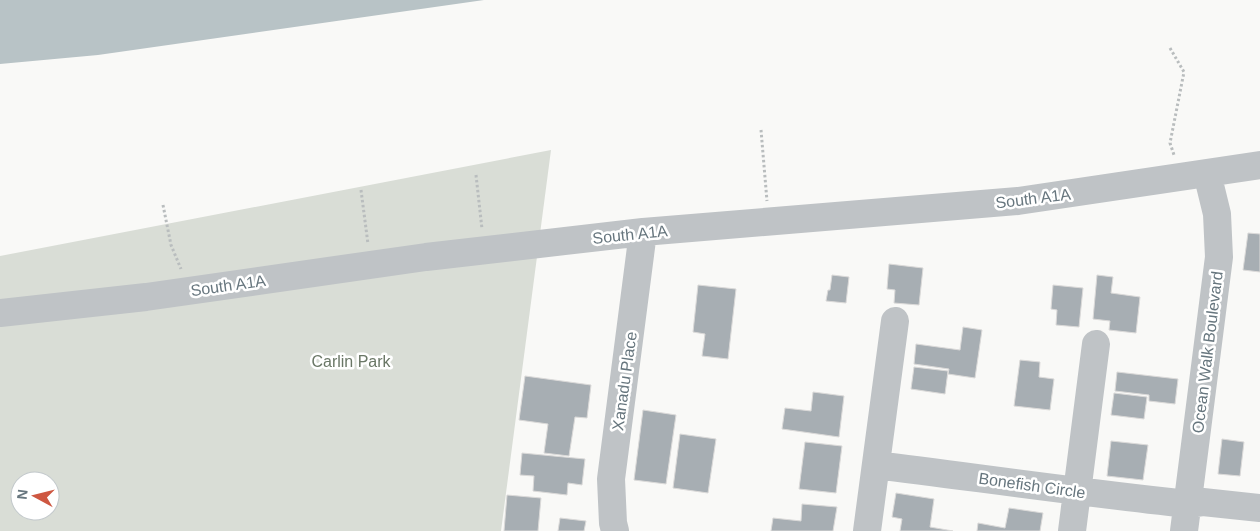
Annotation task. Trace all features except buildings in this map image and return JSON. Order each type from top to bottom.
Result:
[{"type":"street","name":"South A1A","points":[[0,313],[190,290],[370,264],[642,232],[1018,201],[1260,165]]},
{"type":"street","name":"Ocean Walk Boulevard","points":[[1184,531],[1219,256],[1217,214],[1207,173]]},
{"type":"street","name":"Xanadu Place","points":[[616,531],[613,523],[610,479],[642,232]]},
{"type":"street","points":[[867,531],[895,321]]},
{"type":"street","points":[[1072,531],[1096,344]]},
{"type":"street","name":"Bonefish Circle","points":[[876,465],[978,477],[1077,492],[1188,504],[1203,502],[1260,508]]},
{"type":"path","points":[[1170,48],[1184,72],[1170,143],[1180,177]]},
{"type":"path","points":[[761,130],[769,221]]},
{"type":"path","points":[[476,174],[485,250]]},
{"type":"path","points":[[361,190],[370,264]]},
{"type":"path","points":[[163,205],[171,245],[190,290]]},
{"type":"green space","name":"Carlin Park","points":[[551,150],[501,531],[0,531],[0,256]]},
{"type":"shaded area","points":[[0,0],[484,0],[98,55],[0,64]]}]
